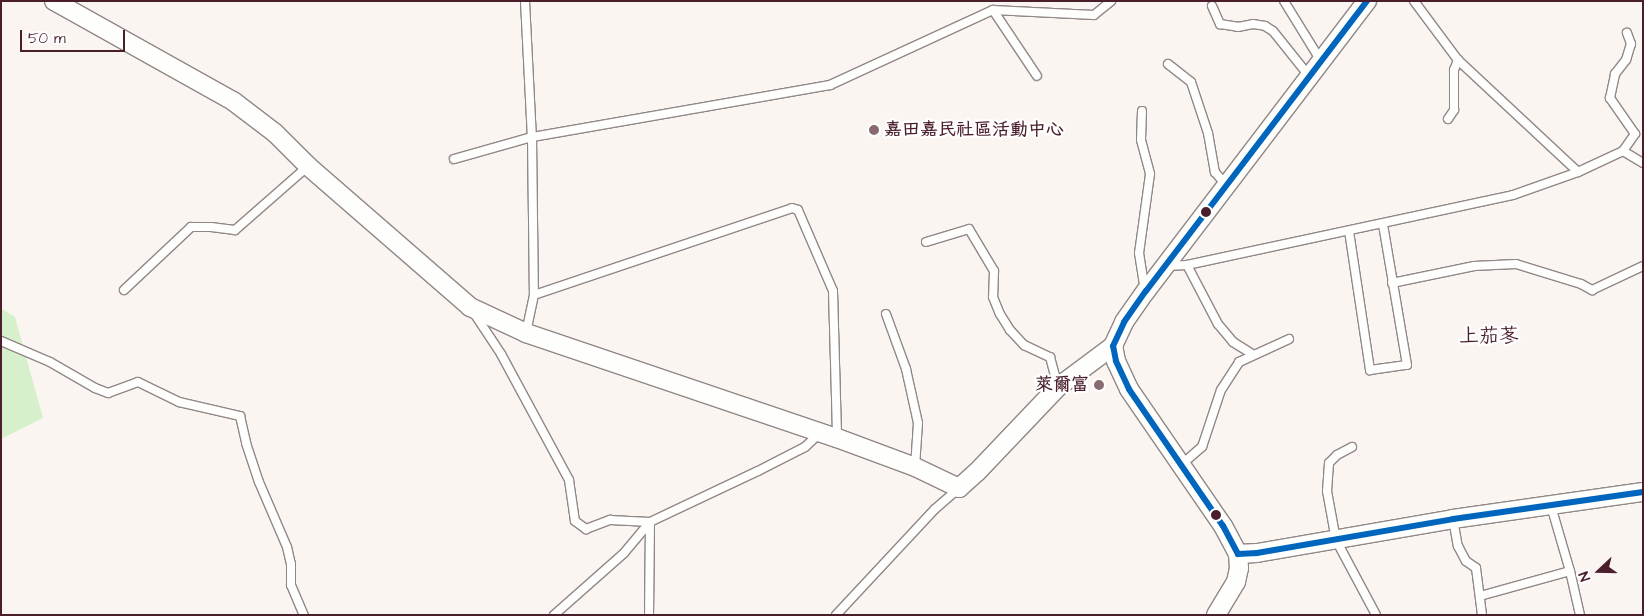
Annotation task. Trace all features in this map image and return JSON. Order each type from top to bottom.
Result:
[{"type":"street","points":[[54,1],[233,101],[275,133],[308,166],[470,307],[526,333],[837,438],[915,467],[958,488],[977,472],[1058,387],[1113,346],[1124,322],[1146,291],[1228,186],[1367,1]]},
{"type":"street","points":[[1113,346],[1116,361],[1129,389],[1223,526],[1238,554],[1239,568],[1236,582],[1216,615]]},
{"type":"street","points":[[1238,554],[1336,540],[1453,519],[1643,492]]},
{"type":"lane","points":[[524,1],[532,136],[534,295],[526,333]]},
{"type":"lane","points":[[454,159],[532,136],[830,85],[993,10],[1094,15],[1111,1]]},
{"type":"lane","points":[[1284,1],[1322,62]]},
{"type":"lane","points":[[1424,1],[1415,4],[1458,60],[1578,172]]},
{"type":"lane","points":[[1212,6],[1220,24],[1238,27],[1254,24],[1265,26],[1274,31],[1311,77]]},
{"type":"lane","points":[[993,10],[1038,76]]},
{"type":"lane","points":[[1166,266],[1187,265],[1513,195],[1578,172],[1623,151],[1635,134],[1610,98],[1615,74],[1626,60],[1631,44],[1627,33]]},
{"type":"lane","points":[[1448,119],[1454,110],[1454,70],[1458,60]]},
{"type":"lane","points":[[1168,64],[1190,82],[1208,133],[1214,172],[1228,186]]},
{"type":"lane","points":[[1142,111],[1141,140],[1150,174],[1140,253],[1146,291]]},
{"type":"lane","points":[[1623,151],[1643,163]]},
{"type":"lane","points":[[124,290],[191,227],[235,230],[308,166]]},
{"type":"lane","points":[[534,295],[792,208],[798,210],[833,291],[837,438]]},
{"type":"lane","points":[[1349,231],[1370,370],[1407,365],[1383,224]]},
{"type":"lane","points":[[926,242],[969,229],[994,271],[993,297],[1000,314],[1010,330],[1024,345],[1050,356],[1058,387]]},
{"type":"lane","points":[[1392,283],[1474,266],[1516,264],[1581,284],[1592,290],[1643,266]]},
{"type":"lane","points":[[1187,265],[1218,324],[1233,342],[1252,354]]},
{"type":"lane","points":[[470,307],[501,354],[569,480],[574,521],[586,529],[610,520],[650,522]]},
{"type":"lane","points":[[886,314],[906,369],[918,423],[915,467]]},
{"type":"lane","points":[[1181,465],[1202,446],[1221,390],[1239,362],[1252,354],[1274,348],[1289,339]]},
{"type":"lane","points":[[1,341],[50,362],[95,388],[108,393],[138,382],[179,402],[240,416],[246,443],[259,482],[287,547],[291,564],[291,585],[304,615]]},
{"type":"lane","points":[[554,615],[624,553],[650,522],[805,447],[820,432]]},
{"type":"lane","points":[[1352,447],[1337,455],[1329,463],[1327,491],[1336,540],[1376,615]]},
{"type":"lane","points":[[836,615],[934,509],[958,488]]},
{"type":"lane","points":[[1551,506],[1570,570],[1580,615]]},
{"type":"lane","points":[[1453,519],[1458,546],[1466,561],[1476,568],[1482,615]]},
{"type":"lane","points":[[649,615],[650,522]]},
{"type":"lane","points":[[1480,596],[1570,570]]},
{"type":"green space","points":[[1,308],[15,317],[43,418],[1,439]]},
{"type":"transit line","points":[[1238,554],[1223,526],[1129,389],[1116,361],[1113,346],[1124,322],[1146,291],[1367,1]]},
{"type":"transit line","points":[[1238,554],[1257,553],[1453,519],[1643,492]]},
{"type":"place","name":"嘉田嘉民社區活動中心","points":[[874,130]]},
{"type":"place","name":"萊爾富","points":[[1099,385]]},
{"type":"district","name":"上茄苳","points":[[1489,336]]}]
